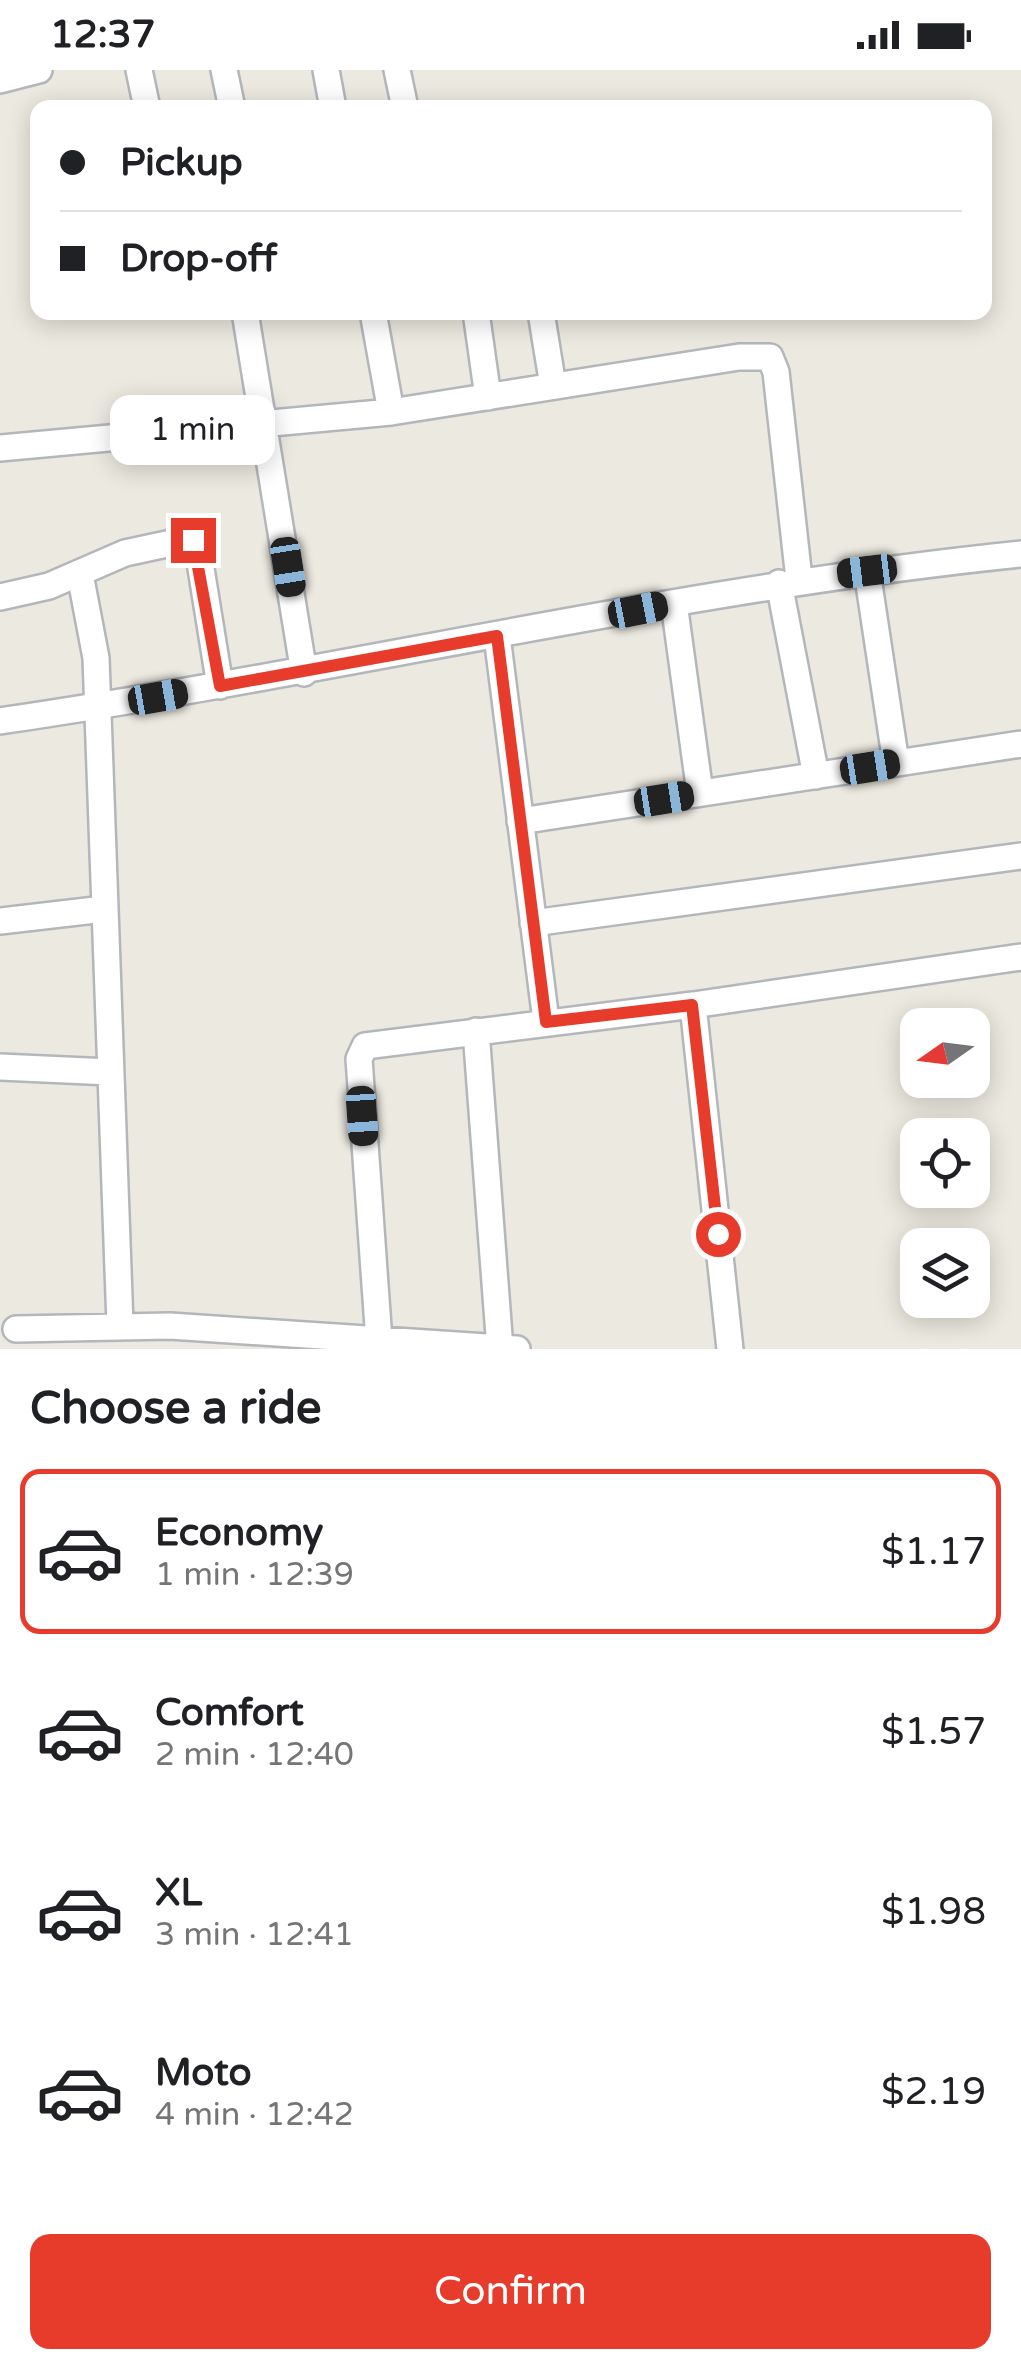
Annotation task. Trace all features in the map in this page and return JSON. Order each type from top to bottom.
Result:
[{"type":"street","points":[[0,80],[39,70]]},
{"type":"street","points":[[140,70],[146,100]]},
{"type":"street","points":[[224,70],[230,100]]},
{"type":"street","points":[[326,70],[332,100]]},
{"type":"street","points":[[397,70],[403,100]]},
{"type":"street","points":[[246,320],[304,673]]},
{"type":"street","points":[[374,320],[391,412]]},
{"type":"street","points":[[477,320],[488,397]]},
{"type":"street","points":[[543,320],[553,386]]},
{"type":"street","points":[[0,448],[391,412],[739,357],[770,357],[776,372],[789,581],[816,776]]},
{"type":"street","points":[[0,596],[80,574],[125,552],[193,540],[220,686]]},
{"type":"street","points":[[0,721],[304,673],[789,581],[1021,554]]},
{"type":"street","points":[[867,571],[896,763]]},
{"type":"street","points":[[80,574],[96,658],[120,1325]]},
{"type":"street","points":[[674,603],[700,793]]},
{"type":"street","points":[[497,636],[546,1022]]},
{"type":"street","points":[[520,821],[1021,744]]},
{"type":"street","points":[[533,923],[1021,856]]},
{"type":"street","points":[[0,921],[104,909]]},
{"type":"street","points":[[378,1340],[360,1052],[375,1044],[692,1005],[1021,957]]},
{"type":"street","points":[[692,1005],[730,1349]]},
{"type":"street","points":[[476,1031],[500,1349]]},
{"type":"street","points":[[0,1066],[110,1072]]},
{"type":"street","points":[[10,1334],[120,1325],[243,1341],[378,1340],[517,1349]]},
{"type":"route","points":[[193,540],[198,550],[220,686],[497,636],[546,1022],[692,1005],[718,1234]]}]
